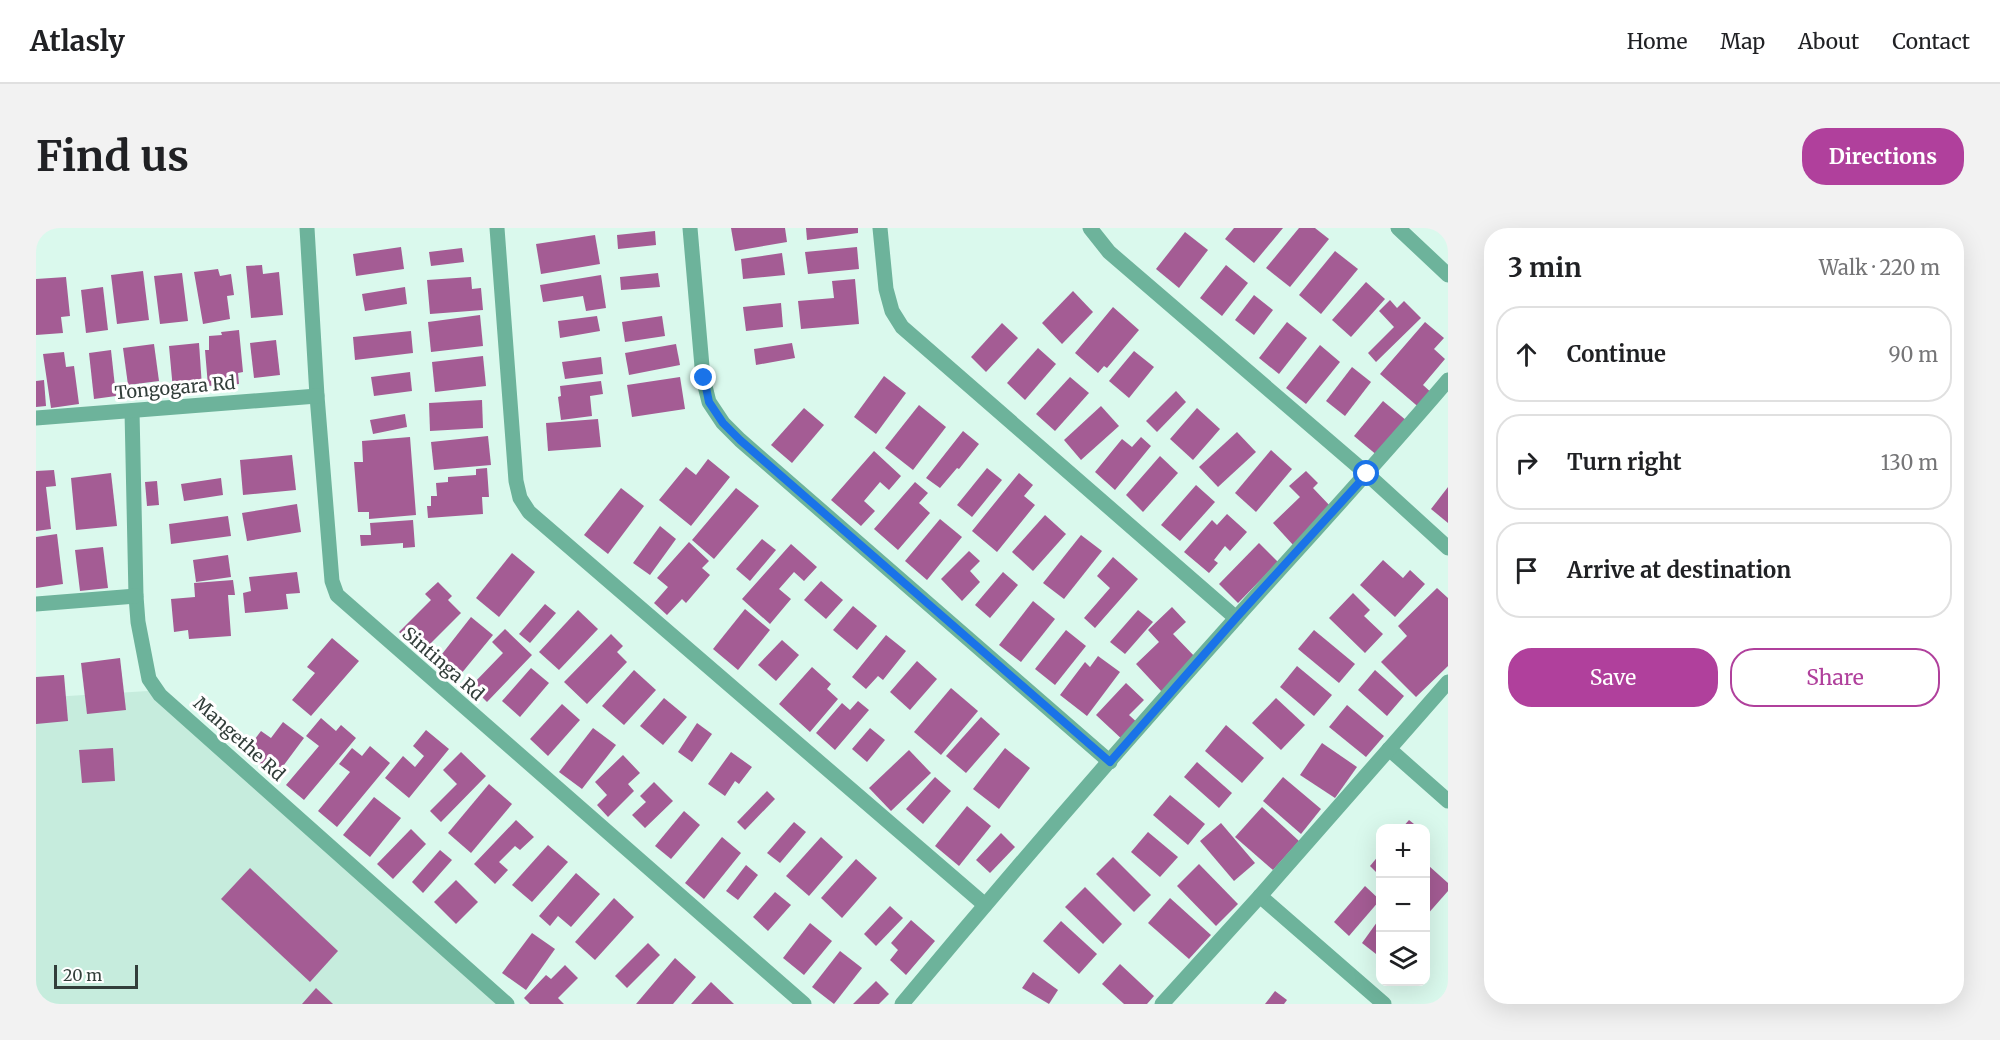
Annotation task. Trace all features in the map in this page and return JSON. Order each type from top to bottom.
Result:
[{"type":"street","name":"Sintinga Rd","points":[[307,228],[316,396],[332,580],[339,599],[804,1004]]},
{"type":"street","points":[[497,228],[516,481],[520,498],[529,512],[985,905]]},
{"type":"street","points":[[690,228],[704,378],[709,402],[723,423],[1110,762]]},
{"type":"street","points":[[880,228],[886,289],[892,311],[902,327],[1236,618]]},
{"type":"street","points":[[1090,228],[1109,252],[1367,474],[1448,548]]},
{"type":"street","points":[[1398,228],[1448,275]]},
{"type":"street","points":[[902,1004],[1110,762],[1448,380]]},
{"type":"street","name":"Tongogara Rd","points":[[36,418],[316,396]]},
{"type":"street","name":"Mangethe Rd","points":[[132,411],[136,596],[149,679],[160,695],[507,1004]]},
{"type":"street","points":[[36,604],[136,596]]},
{"type":"street","points":[[1162,1004],[1448,682]]},
{"type":"street","points":[[1389,749],[1448,801]]},
{"type":"street","points":[[1260,896],[1384,1004]]},
{"type":"shaded area","points":[[148,691],[496,1004],[36,1004],[36,698]]},
{"type":"building","points":[[731,228],[785,228],[787,242],[735,251]]},
{"type":"building","points":[[806,228],[858,228],[858,233],[807,240]]},
{"type":"building","points":[[1234,228],[1283,228],[1254,263],[1225,239]]},
{"type":"building","points":[[1299,228],[1315,228],[1329,239],[1290,287],[1266,268]]},
{"type":"building","points":[[655,231],[656,245],[618,249],[617,235]]},
{"type":"building","points":[[1185,232],[1208,250],[1179,288],[1156,269]]},
{"type":"building","points":[[595,235],[600,264],[541,274],[536,244]]},
{"type":"building","points":[[401,247],[404,269],[356,276],[353,254]]},
{"type":"building","points":[[857,247],[859,269],[808,274],[805,252]]},
{"type":"building","points":[[462,248],[464,262],[431,266],[429,252]]},
{"type":"building","points":[[1335,251],[1358,269],[1321,314],[1299,295]]},
{"type":"building","points":[[782,253],[785,275],[743,279],[741,259]]},
{"type":"building","points":[[262,265],[263,274],[279,272],[283,315],[251,318],[246,266]]},
{"type":"building","points":[[1226,265],[1248,283],[1222,316],[1200,298]]},
{"type":"building","points":[[218,269],[220,276],[231,274],[234,295],[227,296],[230,319],[203,324],[194,272]]},
{"type":"building","points":[[143,271],[149,320],[117,324],[111,275]]},
{"type":"building","points":[[182,273],[188,321],[160,324],[154,276]]},
{"type":"building","points":[[658,273],[660,287],[621,290],[620,277]]},
{"type":"building","points":[[601,275],[606,308],[586,311],[583,296],[543,302],[540,285]]},
{"type":"building","points":[[66,277],[70,316],[61,317],[63,333],[36,335],[36,279]]},
{"type":"building","points":[[471,277],[472,289],[481,288],[483,310],[430,314],[427,280]]},
{"type":"building","points":[[855,279],[859,324],[801,329],[798,301],[834,298],[832,281]]},
{"type":"building","points":[[1366,282],[1385,299],[1351,337],[1332,320]]},
{"type":"building","points":[[103,287],[108,330],[86,333],[81,290]]},
{"type":"building","points":[[405,287],[407,304],[365,311],[362,294]]},
{"type":"building","points":[[1073,291],[1093,312],[1062,344],[1042,323]]},
{"type":"building","points":[[1254,295],[1273,310],[1254,335],[1235,320]]},
{"type":"building","points":[[1390,300],[1397,308],[1404,301],[1421,318],[1376,362],[1368,353],[1394,327],[1379,311]]},
{"type":"building","points":[[781,303],[783,327],[746,331],[743,307]]},
{"type":"building","points":[[1113,307],[1139,330],[1107,368],[1104,366],[1098,373],[1075,353]]},
{"type":"building","points":[[480,315],[483,346],[431,352],[428,322]]},
{"type":"building","points":[[597,316],[600,331],[560,338],[558,321]]},
{"type":"building","points":[[662,316],[665,336],[625,342],[622,322]]},
{"type":"building","points":[[1287,322],[1307,338],[1279,374],[1259,358]]},
{"type":"building","points":[[1425,322],[1444,338],[1434,349],[1445,359],[1423,385],[1434,395],[1422,410],[1380,374]]},
{"type":"building","points":[[1002,323],[1018,338],[986,372],[971,357]]},
{"type":"building","points":[[239,330],[243,372],[238,373],[239,384],[208,386],[205,350],[209,350],[209,336]]},
{"type":"building","points":[[411,331],[413,353],[355,360],[353,337]]},
{"type":"building","points":[[276,340],[280,375],[254,378],[250,343]]},
{"type":"building","points":[[199,343],[202,387],[173,390],[169,346]]},
{"type":"building","points":[[792,343],[795,358],[756,365],[754,349]]},
{"type":"building","points":[[154,344],[159,381],[128,385],[123,348]]},
{"type":"building","points":[[676,344],[680,365],[629,375],[625,353]]},
{"type":"building","points":[[1320,345],[1340,362],[1306,404],[1286,388]]},
{"type":"building","points":[[1038,348],[1056,364],[1025,400],[1007,383]]},
{"type":"building","points":[[111,350],[116,396],[94,399],[89,353]]},
{"type":"building","points":[[1134,351],[1154,367],[1129,398],[1109,381]]},
{"type":"building","points":[[64,352],[66,367],[74,366],[79,404],[51,408],[43,354]]},
{"type":"building","points":[[483,356],[486,386],[435,392],[432,362]]},
{"type":"building","points":[[601,357],[603,374],[565,379],[562,362]]},
{"type":"building","points":[[1352,367],[1371,382],[1345,416],[1326,401]]},
{"type":"building","points":[[410,372],[412,391],[374,396],[371,377]]},
{"type":"building","points":[[884,376],[906,393],[876,434],[854,417]]},
{"type":"building","points":[[680,377],[685,409],[632,417],[627,385]]},
{"type":"building","points":[[1070,377],[1089,393],[1055,431],[1036,414]]},
{"type":"building","points":[[44,380],[46,406],[36,407],[36,381]]},
{"type":"building","points":[[601,381],[603,394],[590,396],[592,416],[561,420],[558,397],[561,396],[560,386]]},
{"type":"building","points":[[1176,391],[1186,402],[1157,432],[1146,421]]},
{"type":"building","points":[[482,400],[483,428],[430,431],[429,403]]},
{"type":"building","points":[[1383,401],[1407,421],[1378,456],[1354,436]]},
{"type":"building","points":[[919,405],[946,427],[913,470],[885,448]]},
{"type":"building","points":[[1101,406],[1119,426],[1081,460],[1064,440]]},
{"type":"building","points":[[804,408],[824,425],[792,463],[771,445]]},
{"type":"building","points":[[1197,408],[1220,429],[1193,460],[1170,439]]},
{"type":"building","points":[[405,414],[407,427],[373,434],[370,420]]},
{"type":"building","points":[[598,419],[601,447],[548,451],[546,423]]},
{"type":"building","points":[[963,431],[979,444],[940,488],[926,478]]},
{"type":"building","points":[[1237,432],[1256,452],[1218,487],[1199,467]]},
{"type":"building","points":[[488,436],[491,465],[434,470],[431,442]]},
{"type":"building","points":[[410,437],[416,515],[369,519],[369,512],[358,512],[354,462],[363,462],[362,441]]},
{"type":"building","points":[[1141,437],[1151,446],[1115,490],[1095,472],[1122,439],[1132,447]]},
{"type":"building","points":[[1271,450],[1292,469],[1256,512],[1235,493]]},
{"type":"building","points":[[874,451],[901,476],[889,490],[880,482],[864,501],[875,511],[861,526],[831,500]]},
{"type":"building","points":[[292,455],[296,490],[243,495],[240,460]]},
{"type":"building","points":[[1160,456],[1178,473],[1143,512],[1126,495]]},
{"type":"building","points":[[708,459],[730,477],[691,526],[659,500],[686,467],[696,475]]},
{"type":"building","points":[[487,468],[489,497],[482,497],[483,514],[428,518],[427,506],[431,506],[431,496],[437,496],[436,483],[448,482],[448,477],[476,475],[476,469]]},
{"type":"building","points":[[987,468],[1002,480],[972,517],[957,505]]},
{"type":"building","points":[[54,470],[56,486],[46,487],[51,529],[36,531],[36,471]]},
{"type":"building","points":[[1306,471],[1318,483],[1313,488],[1332,508],[1294,546],[1273,523],[1300,497],[1289,486]]},
{"type":"building","points":[[111,473],[117,526],[76,530],[71,478]]},
{"type":"building","points":[[1019,473],[1033,485],[1024,496],[1035,505],[997,552],[972,531]]},
{"type":"building","points":[[221,478],[223,495],[184,501],[181,484]]},
{"type":"building","points":[[157,481],[159,505],[147,506],[145,482]]},
{"type":"building","points":[[915,482],[928,493],[919,503],[930,513],[898,550],[874,529]]},
{"type":"building","points":[[1196,485],[1215,502],[1180,541],[1161,525]]},
{"type":"building","points":[[1448,487],[1448,523],[1431,509]]},
{"type":"building","points":[[621,488],[644,506],[608,554],[584,535]]},
{"type":"building","points":[[736,488],[759,506],[714,559],[692,540]]},
{"type":"building","points":[[297,504],[301,532],[247,541],[242,513]]},
{"type":"building","points":[[1227,514],[1247,532],[1230,551],[1225,546],[1214,560],[1218,563],[1209,573],[1184,552],[1212,520],[1217,525]]},
{"type":"building","points":[[1045,515],[1066,534],[1033,571],[1012,552]]},
{"type":"building","points":[[228,516],[231,536],[171,544],[169,524]]},
{"type":"building","points":[[940,519],[962,537],[927,580],[905,561]]},
{"type":"building","points":[[413,520],[415,547],[403,548],[403,543],[361,546],[360,535],[371,535],[370,523]]},
{"type":"building","points":[[660,526],[676,539],[650,575],[633,563]]},
{"type":"building","points":[[57,534],[63,584],[36,588],[36,537]]},
{"type":"building","points":[[1081,535],[1102,551],[1064,599],[1043,583]]},
{"type":"building","points":[[762,539],[776,550],[750,581],[736,569]]},
{"type":"building","points":[[689,542],[709,561],[702,568],[710,575],[686,603],[682,599],[667,615],[654,603],[668,587],[657,578]]},
{"type":"building","points":[[1259,543],[1278,562],[1238,603],[1219,584]]},
{"type":"building","points":[[791,544],[817,567],[804,581],[794,572],[779,589],[791,599],[770,624],[742,599]]},
{"type":"building","points":[[103,547],[108,588],[80,591],[75,550]]},
{"type":"building","points":[[969,551],[980,561],[970,571],[980,582],[962,601],[941,579]]},
{"type":"building","points":[[512,553],[535,572],[499,617],[476,598]]},
{"type":"building","points":[[228,555],[231,577],[196,582],[193,560]]},
{"type":"building","points":[[1113,557],[1138,579],[1095,628],[1084,618],[1110,588],[1097,576]]},
{"type":"building","points":[[1383,560],[1403,578],[1410,570],[1425,584],[1395,617],[1360,585]]},
{"type":"building","points":[[297,572],[300,593],[286,594],[288,609],[245,613],[243,593],[251,591],[249,577]]},
{"type":"building","points":[[1003,572],[1018,585],[990,618],[975,605]]},
{"type":"building","points":[[233,580],[235,595],[228,595],[231,636],[189,639],[188,630],[174,632],[171,599],[195,597],[194,583]]},
{"type":"building","points":[[821,581],[843,600],[826,619],[804,600]]},
{"type":"building","points":[[438,582],[452,596],[448,600],[461,613],[421,653],[399,632],[431,600],[425,594]]},
{"type":"building","points":[[1437,588],[1448,598],[1448,666],[1416,697],[1381,662],[1407,636],[1398,626]]},
{"type":"building","points":[[1353,593],[1370,610],[1364,616],[1383,634],[1365,653],[1329,618]]},
{"type":"building","points":[[1033,601],[1055,619],[1021,662],[999,645]]},
{"type":"building","points":[[545,604],[556,613],[530,643],[519,634]]},
{"type":"building","points":[[853,606],[877,626],[857,650],[833,630]]},
{"type":"building","points":[[1172,607],[1186,622],[1173,634],[1197,659],[1162,692],[1136,664],[1159,642],[1148,630]]},
{"type":"building","points":[[745,609],[770,630],[738,670],[713,649]]},
{"type":"building","points":[[578,610],[598,629],[559,670],[539,652]]},
{"type":"building","points":[[1138,610],[1153,622],[1125,654],[1110,642]]},
{"type":"building","points":[[471,617],[493,635],[456,680],[435,663]]},
{"type":"building","points":[[505,629],[532,655],[487,702],[471,686],[503,653],[492,642]]},
{"type":"building","points":[[1066,630],[1086,646],[1055,685],[1035,669]]},
{"type":"building","points":[[1314,630],[1355,664],[1339,683],[1298,649]]},
{"type":"building","points":[[611,634],[623,646],[617,652],[627,662],[587,704],[564,682]]},
{"type":"building","points":[[886,635],[906,651],[883,680],[878,676],[866,689],[852,677]]},
{"type":"building","points":[[332,638],[359,661],[311,716],[292,700],[315,673],[307,667]]},
{"type":"building","points":[[782,640],[799,655],[776,681],[758,665]]},
{"type":"building","points":[[1098,656],[1120,672],[1087,716],[1060,695],[1085,662],[1090,667]]},
{"type":"building","points":[[120,658],[126,710],[87,714],[81,663]]},
{"type":"building","points":[[917,661],[937,679],[910,710],[890,692]]},
{"type":"building","points":[[1297,666],[1332,695],[1314,716],[1280,687]]},
{"type":"building","points":[[812,667],[831,684],[827,689],[838,699],[810,732],[779,704]]},
{"type":"building","points":[[531,668],[549,683],[520,717],[502,701]]},
{"type":"building","points":[[634,670],[656,690],[624,725],[602,706]]},
{"type":"building","points":[[1375,670],[1404,696],[1387,716],[1358,690]]},
{"type":"building","points":[[64,675],[68,721],[36,724],[36,677]]},
{"type":"building","points":[[1126,683],[1144,700],[1129,715],[1141,726],[1125,742],[1096,715]]},
{"type":"building","points":[[951,688],[978,711],[941,755],[914,732]]},
{"type":"building","points":[[664,698],[687,717],[663,745],[640,726]]},
{"type":"building","points":[[1276,698],[1305,725],[1281,750],[1252,723]]},
{"type":"building","points":[[858,701],[869,710],[835,750],[816,733],[842,703],[850,710]]},
{"type":"building","points":[[562,704],[580,720],[548,756],[530,739]]},
{"type":"building","points":[[1347,705],[1384,736],[1366,757],[1329,727]]},
{"type":"building","points":[[981,717],[1000,734],[966,773],[946,756]]},
{"type":"building","points":[[321,718],[336,731],[341,725],[356,738],[304,800],[286,785],[319,746],[306,736]]},
{"type":"building","points":[[283,722],[304,738],[275,777],[253,760],[257,754],[248,748],[261,731],[271,738]]},
{"type":"building","points":[[697,723],[712,734],[692,762],[678,752]]},
{"type":"building","points":[[1226,725],[1264,758],[1242,783],[1205,751]]},
{"type":"building","points":[[593,728],[616,745],[582,789],[559,772]]},
{"type":"building","points":[[870,728],[885,740],[867,762],[852,749]]},
{"type":"building","points":[[426,730],[449,749],[409,798],[385,778],[403,756],[415,767],[424,756],[413,746]]},
{"type":"building","points":[[1322,743],[1357,767],[1335,798],[1300,775]]},
{"type":"building","points":[[370,746],[390,763],[337,827],[318,811],[350,772],[339,764],[352,748],[362,756]]},
{"type":"building","points":[[113,748],[115,781],[82,783],[79,750]]},
{"type":"building","points":[[1005,748],[1030,768],[999,809],[973,789]]},
{"type":"building","points":[[909,750],[931,773],[891,811],[869,788]]},
{"type":"building","points":[[461,752],[486,776],[441,822],[430,811],[457,784],[443,770]]},
{"type":"building","points":[[731,752],[752,767],[739,784],[735,781],[725,796],[708,784]]},
{"type":"building","points":[[623,755],[640,773],[628,784],[634,791],[608,817],[597,805],[607,795],[595,782]]},
{"type":"building","points":[[1197,762],[1232,793],[1219,808],[1184,777]]},
{"type":"building","points":[[935,777],[951,791],[923,824],[906,809]]},
{"type":"building","points":[[1283,777],[1321,809],[1301,834],[1263,801]]},
{"type":"building","points":[[654,782],[673,801],[645,828],[632,815],[646,802],[640,796]]},
{"type":"building","points":[[489,784],[512,804],[471,853],[448,833]]},
{"type":"building","points":[[767,791],[775,799],[745,830],[737,822]]},
{"type":"building","points":[[1170,795],[1205,824],[1188,845],[1153,815]]},
{"type":"building","points":[[374,797],[401,818],[370,857],[343,835]]},
{"type":"building","points":[[967,806],[991,826],[959,866],[935,846]]},
{"type":"building","points":[[1262,807],[1299,841],[1273,870],[1235,837]]},
{"type":"building","points":[[684,811],[700,825],[671,859],[655,846]]},
{"type":"building","points":[[516,820],[534,837],[520,850],[515,846],[499,862],[508,870],[495,884],[474,864]]},
{"type":"building","points":[[794,822],[806,832],[780,863],[767,853]]},
{"type":"building","points":[[1221,823],[1255,863],[1234,881],[1200,841]]},
{"type":"building","points":[[411,829],[426,844],[393,879],[377,864]]},
{"type":"building","points":[[1148,832],[1178,857],[1160,877],[1131,852]]},
{"type":"building","points":[[1001,833],[1015,847],[990,873],[976,860]]},
{"type":"building","points":[[722,837],[741,853],[704,899],[685,883]]},
{"type":"building","points":[[821,837],[843,857],[809,896],[786,876]]},
{"type":"building","points":[[548,845],[568,862],[532,902],[512,885]]},
{"type":"building","points":[[440,850],[452,860],[423,893],[412,882]]},
{"type":"building","points":[[1113,857],[1151,895],[1134,912],[1096,874]]},
{"type":"building","points":[[856,859],[877,878],[842,918],[821,898]]},
{"type":"building","points":[[1376,859],[1376,872],[1370,866]]},
{"type":"building","points":[[1199,864],[1238,904],[1216,926],[1177,886]]},
{"type":"building","points":[[746,865],[758,875],[738,900],[726,891]]},
{"type":"building","points":[[1430,867],[1448,883],[1448,891],[1430,911]]},
{"type":"building","points":[[250,868],[338,951],[310,982],[221,899]]},
{"type":"building","points":[[576,873],[600,894],[571,927],[558,916],[550,926],[539,916]]},
{"type":"building","points":[[456,880],[478,902],[456,924],[434,902]]},
{"type":"building","points":[[1365,886],[1376,896],[1376,905],[1349,936],[1334,922]]},
{"type":"building","points":[[1085,887],[1122,924],[1103,944],[1065,907]]},
{"type":"building","points":[[775,892],[791,905],[768,931],[753,917]]},
{"type":"building","points":[[614,898],[634,917],[595,960],[575,942]]},
{"type":"building","points":[[1170,898],[1211,935],[1189,959],[1148,923]]},
{"type":"building","points":[[890,906],[903,918],[876,946],[864,934]]},
{"type":"building","points":[[911,920],[935,941],[906,975],[890,960],[898,950],[891,943]]},
{"type":"building","points":[[1061,921],[1097,954],[1079,974],[1043,941]]},
{"type":"building","points":[[810,923],[832,941],[804,975],[783,958]]},
{"type":"building","points":[[1376,924],[1376,954],[1362,943]]},
{"type":"building","points":[[532,933],[555,949],[526,990],[502,973]]},
{"type":"building","points":[[648,943],[660,955],[627,988],[615,976]]},
{"type":"building","points":[[840,951],[862,968],[834,1004],[812,987]]},
{"type":"building","points":[[675,958],[696,977],[673,1004],[636,1004]]},
{"type":"building","points":[[1120,964],[1154,996],[1147,1004],[1124,1004],[1102,984]]},
{"type":"building","points":[[565,965],[578,978],[558,998],[564,1004],[530,1004],[524,998],[546,975],[551,979]]},
{"type":"building","points":[[1033,972],[1058,990],[1049,1004],[1022,988]]},
{"type":"building","points":[[876,981],[889,994],[879,1004],[853,1004]]},
{"type":"building","points":[[711,982],[734,1004],[691,1004]]},
{"type":"building","points":[[316,988],[333,1004],[302,1004]]},
{"type":"building","points":[[1275,991],[1287,1000],[1284,1004],[1265,1004]]},
{"type":"route","points":[[704,378],[709,402],[723,423],[740,440],[1110,762],[1236,618],[1367,474]]}]
